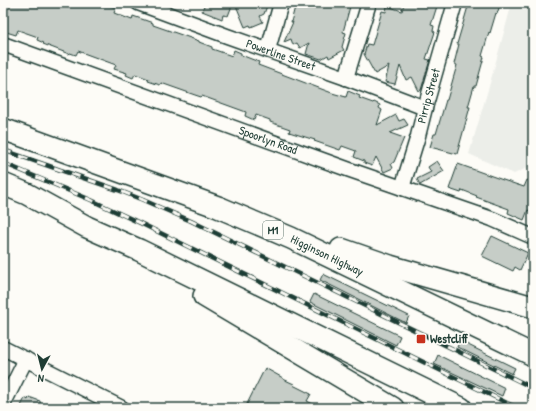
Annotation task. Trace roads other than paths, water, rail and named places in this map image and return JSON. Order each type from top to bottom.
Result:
[{"type":"highway","name":"Higginson Highway","points":[[3,128],[218,207],[291,238],[533,355]]},
{"type":"highway","points":[[3,184],[27,194],[87,227],[392,408]]},
{"type":"highway","points":[[218,207],[390,266],[533,307]]},
{"type":"highway","points":[[87,227],[139,250],[461,408]]},
{"type":"street","name":"Powerline Street","points":[[138,3],[425,108]]},
{"type":"street","points":[[268,50],[281,3]]},
{"type":"street","points":[[346,78],[369,3]]},
{"type":"street","name":"Pirrip Street","points":[[402,188],[455,3]]},
{"type":"street","name":"Spoorlyn Road","points":[[3,44],[492,219],[533,237]]},
{"type":"street","points":[[3,348],[122,408]]},
{"type":"street","points":[[3,405],[26,359]]},
{"type":"railway","points":[[3,150],[118,190],[191,221],[533,388]]},
{"type":"railway","points":[[3,163],[91,200],[140,223],[517,408]]},
{"type":"place","name":"Westcliff","points":[[421,339]]}]
